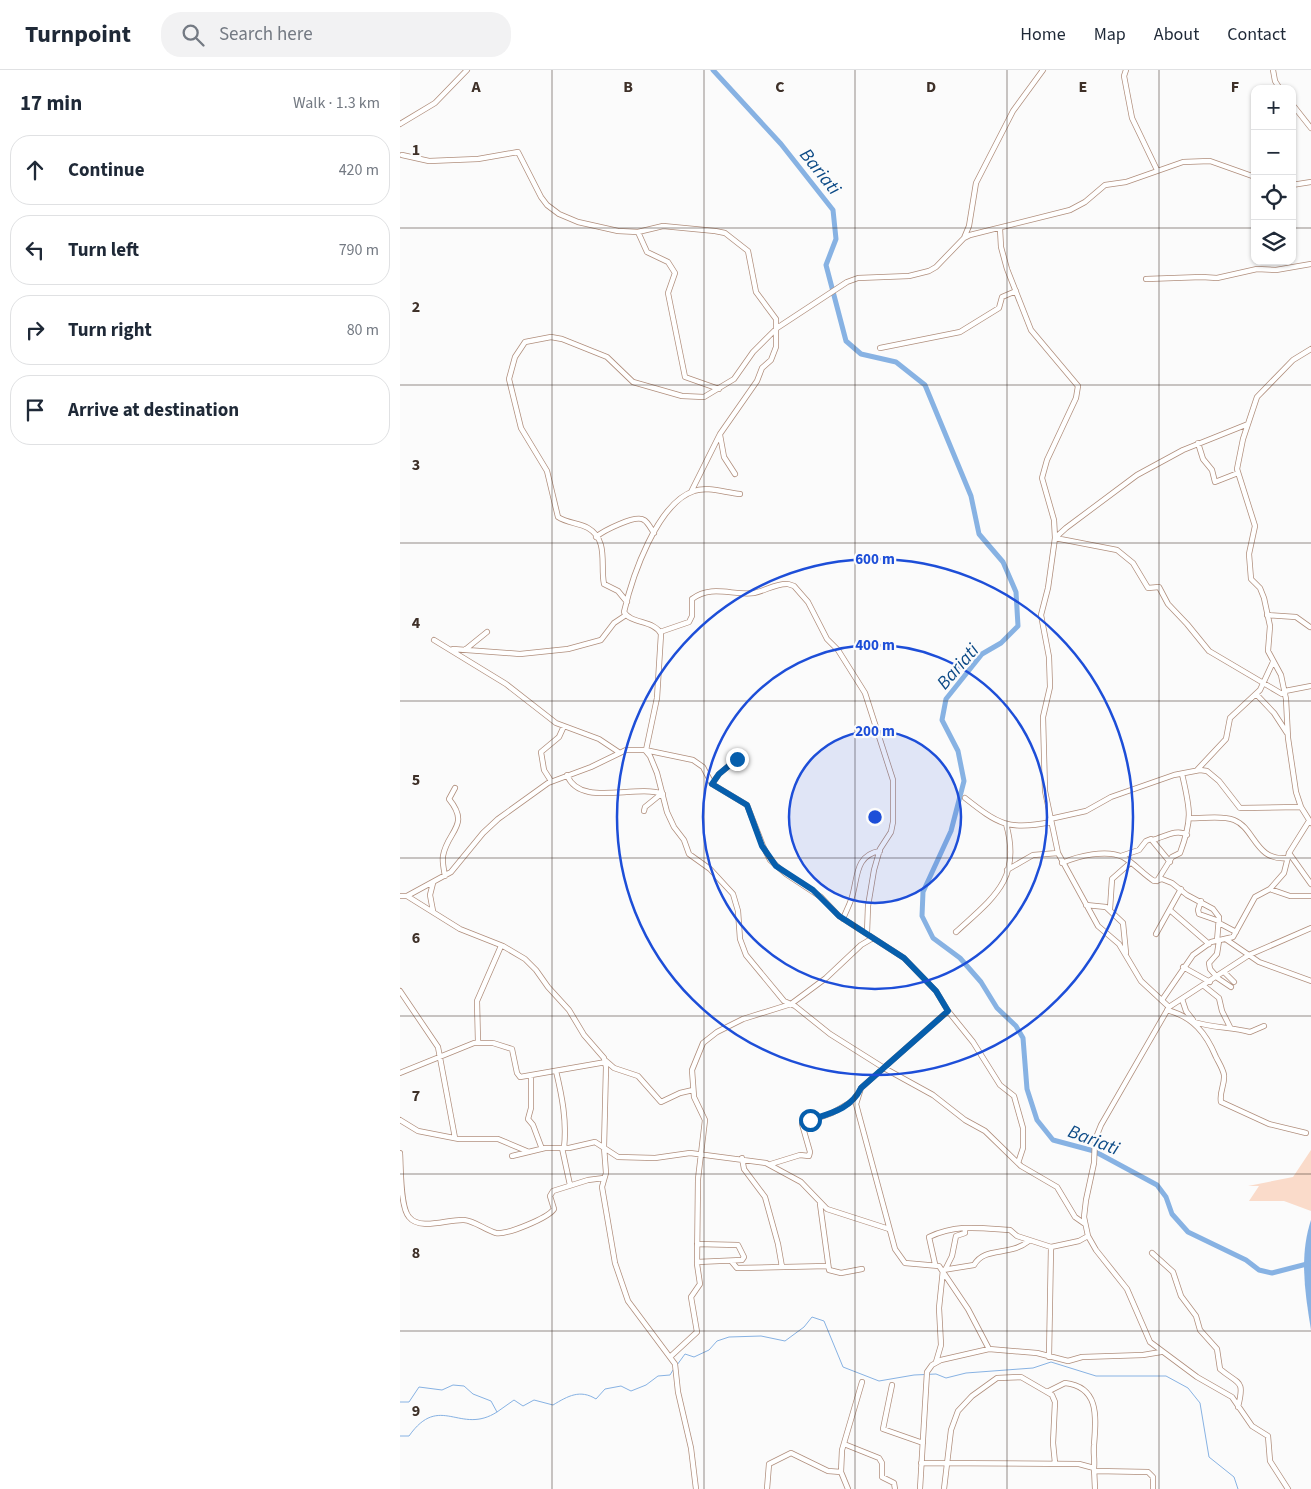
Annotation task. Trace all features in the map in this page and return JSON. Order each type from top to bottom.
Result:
[{"type":"street","points":[[400,124],[435,103],[467,70]]},
{"type":"street","points":[[627,602],[618,591],[604,584],[603,556],[596,537],[591,530],[558,517],[548,471],[521,428],[509,379],[515,357],[526,342],[551,336],[562,339],[607,357],[633,382],[682,396],[704,397],[734,379],[753,352],[775,329],[852,279],[907,276],[936,267],[964,238],[969,226],[976,183],[1013,111],[1042,70]]},
{"type":"street","points":[[1126,70],[1124,76],[1132,118],[1158,170]]},
{"type":"street","points":[[1273,70],[1278,85]]},
{"type":"street","points":[[1296,109],[1311,128]]},
{"type":"street","points":[[402,155],[429,160],[478,159],[518,152],[547,205],[559,214],[578,222],[610,229],[638,232],[662,226],[715,231],[725,233],[746,247],[751,259],[756,292],[775,318],[776,341],[773,357],[762,368],[757,381],[720,434],[691,492]]},
{"type":"street","points":[[964,238],[1075,208],[1105,185],[1120,184],[1183,162],[1203,160],[1251,176]]},
{"type":"street","points":[[1296,184],[1311,182]]},
{"type":"street","points":[[1000,229],[1004,257],[1031,330],[1078,386],[1076,398],[1047,460],[1042,478],[1054,520],[1055,538],[1042,615],[1049,657],[1050,687],[1044,717],[1046,791],[1050,821],[1058,853],[1098,926],[1126,953],[1141,980],[1162,1000],[1168,1009],[1194,1022],[1212,1028],[1230,1027],[1250,1032],[1264,1026]]},
{"type":"street","points":[[638,232],[647,252],[668,262],[675,273],[668,293],[685,377],[719,389]]},
{"type":"street","points":[[1146,279],[1202,276],[1217,278],[1257,270],[1276,270],[1311,264]]},
{"type":"street","points":[[880,348],[960,332],[999,308],[1002,297],[1016,291]]},
{"type":"street","points":[[1162,1000],[1193,955],[1209,944],[1227,940],[1236,932],[1255,897],[1270,889],[1284,872],[1288,856],[1310,822],[1301,807],[1296,792],[1287,733],[1288,714],[1285,691],[1281,675],[1268,651],[1270,626],[1262,591],[1251,579],[1249,554],[1255,526],[1237,465],[1255,401],[1261,392],[1293,360],[1311,349]]},
{"type":"street","points":[[1055,538],[1130,480],[1198,443],[1248,424]]},
{"type":"street","points":[[720,434],[724,457],[735,474]]},
{"type":"street","points":[[1198,443],[1203,459],[1212,470],[1215,482],[1238,473]]},
{"type":"street","points":[[626,615],[627,602],[644,550],[674,503],[691,492],[705,490],[740,494]]},
{"type":"street","points":[[596,537],[610,528],[639,519],[646,521],[654,533]]},
{"type":"street","points":[[1055,538],[1117,550],[1133,563],[1148,588],[1159,587],[1168,604],[1187,624],[1208,651],[1282,694],[1285,691],[1311,686]]},
{"type":"street","points":[[660,632],[689,622],[692,616],[691,602],[700,594],[720,590],[745,594],[764,591],[783,584],[794,586],[808,602],[826,639],[843,657],[865,693],[884,748],[894,788],[894,815],[891,832],[880,851],[869,894],[867,933]]},
{"type":"street","points":[[626,615],[656,628],[660,632],[659,677],[645,750],[652,760],[667,812],[689,854],[710,869],[733,894],[738,910],[740,939],[747,957],[784,1001],[791,1004],[820,1028],[884,1068],[934,1095],[984,1131],[1018,1163],[1057,1187],[1075,1218],[1084,1224]]},
{"type":"street","points":[[452,649],[520,654],[568,649],[601,640],[614,622],[626,615]]},
{"type":"street","points":[[1267,615],[1298,618],[1310,627]]},
{"type":"street","points":[[466,649],[487,632]]},
{"type":"street","points":[[434,640],[452,649],[474,666],[518,692],[538,710],[564,726],[600,739],[620,753]]},
{"type":"street","points":[[1196,771],[1226,739],[1230,718],[1256,694],[1273,662]]},
{"type":"street","points":[[1256,694],[1274,713],[1287,733]]},
{"type":"street","points":[[551,781],[544,770],[541,752],[559,737],[564,726]]},
{"type":"street","points":[[400,896],[407,896],[445,876],[498,819],[551,781],[591,767],[620,753],[635,749],[693,760],[703,767],[712,784],[747,805],[762,846],[770,860],[786,874],[821,897],[843,919],[867,933],[912,965],[936,991],[948,1011],[973,1042],[1000,1085],[1014,1096],[1023,1128],[1023,1148],[1018,1163]]},
{"type":"street","points":[[712,784],[719,774],[736,760],[737,753]]},
{"type":"street","points":[[966,798],[989,817],[1006,824],[1024,827],[1086,811],[1111,797],[1196,771],[1207,772],[1213,776],[1240,808],[1301,807]]},
{"type":"street","points":[[1156,881],[1173,856],[1180,853],[1187,835],[1190,818],[1182,774]]},
{"type":"street","points":[[567,775],[572,784],[588,793],[640,791],[662,794]]},
{"type":"street","points":[[445,876],[443,856],[459,820],[458,813],[449,798],[455,788]]},
{"type":"street","points":[[644,811],[645,807],[662,794]]},
{"type":"street","points":[[1190,818],[1232,820],[1245,828],[1257,847],[1274,858],[1288,856]]},
{"type":"street","points":[[956,932],[994,898],[1007,870],[1012,847],[1006,824]]},
{"type":"street","points":[[1062,863],[1092,855],[1121,856],[1139,850],[1147,840],[1182,832],[1187,835]]},
{"type":"street","points":[[1153,840],[1170,862]]},
{"type":"street","points":[[843,919],[852,898],[860,863],[867,854],[880,851]]},
{"type":"street","points":[[1007,870],[1033,855],[1058,853]]},
{"type":"street","points":[[1121,856],[1142,873],[1156,881],[1162,879],[1172,882],[1187,895],[1201,901],[1215,911],[1219,922],[1217,954],[1209,963],[1210,969],[1217,977],[1233,984],[1224,972]]},
{"type":"street","points":[[1288,856],[1311,884]]},
{"type":"street","points":[[1110,909],[1112,879],[1130,863]]},
{"type":"street","points":[[433,883],[430,895],[433,911]]},
{"type":"street","points":[[1156,934],[1171,911],[1173,902],[1181,889]]},
{"type":"street","points":[[1270,889],[1290,896],[1311,896]]},
{"type":"street","points":[[407,896],[460,929],[520,956],[536,970],[548,987],[569,1010],[584,1035],[605,1060],[614,1068],[638,1076],[662,1102],[680,1093],[693,1090]]},
{"type":"street","points":[[1201,901],[1198,910],[1199,914],[1219,922],[1236,932]]},
{"type":"street","points":[[1086,905],[1110,909],[1124,926],[1126,953]]},
{"type":"street","points":[[1171,911],[1209,944]]},
{"type":"street","points":[[1288,1489],[1270,1461],[1268,1436],[1252,1426],[1232,1397],[1197,1377],[1161,1352],[1148,1338],[1123,1283],[1096,1250],[1084,1224],[1086,1200],[1094,1163],[1095,1144],[1106,1115],[1168,1009],[1250,955],[1311,928]]},
{"type":"street","points":[[670,1357],[697,1332],[691,1297],[700,1284],[697,1262],[698,1180],[705,1120],[696,1104],[692,1070],[706,1040],[752,1015],[791,1004],[826,978],[861,945],[873,938]]},
{"type":"street","points":[[1227,940],[1268,966],[1311,981]]},
{"type":"street","points":[[478,1042],[477,1001],[501,946]]},
{"type":"street","points":[[1183,967],[1210,982]]},
{"type":"street","points":[[1204,986],[1219,998],[1222,1011],[1230,1027]]},
{"type":"street","points":[[400,991],[437,1043],[455,1138]]},
{"type":"street","points":[[1182,999],[1186,1011],[1204,1034],[1223,1071],[1221,1102],[1268,1124],[1306,1133]]},
{"type":"street","points":[[771,1164],[800,1155],[809,1156],[802,1124],[832,1113],[856,1099],[861,1088],[948,1011]]},
{"type":"street","points":[[400,1073],[478,1042],[493,1043],[510,1047],[514,1050],[518,1076],[530,1076],[605,1060]]},
{"type":"street","points":[[605,1060],[604,1147],[606,1172],[602,1190],[615,1264],[624,1292],[631,1306],[676,1367],[678,1392],[691,1448],[697,1489]]},
{"type":"street","points":[[556,1071],[564,1109],[566,1136],[563,1148],[570,1185]]},
{"type":"street","points":[[530,1076],[531,1108],[528,1119],[534,1126],[542,1149]]},
{"type":"street","points":[[856,1099],[895,1249],[903,1261],[935,1264],[944,1270],[988,1349]]},
{"type":"street","points":[[400,1120],[418,1131],[455,1138],[498,1139],[529,1152]]},
{"type":"street","points":[[512,1156],[542,1149],[563,1148],[590,1142],[598,1143],[609,1153],[618,1157],[655,1158],[684,1153],[742,1158],[771,1164],[805,1185],[820,1204],[827,1209],[864,1223],[889,1229]]},
{"type":"street","points":[[400,1153],[404,1204],[408,1217],[415,1222],[437,1223],[465,1220],[495,1232],[502,1232],[539,1221],[552,1212],[554,1209],[550,1198],[551,1193],[570,1185],[604,1178]]},
{"type":"street","points":[[742,1158],[744,1169],[765,1197],[778,1244],[782,1268]]},
{"type":"street","points":[[820,1204],[829,1270],[840,1273],[862,1269]]},
{"type":"street","points":[[935,1264],[929,1236],[948,1228],[1010,1230],[1017,1236],[1029,1241],[1051,1246],[1080,1241],[1088,1236]]},
{"type":"street","points":[[920,1489],[927,1372],[936,1362],[941,1345],[939,1308],[944,1270],[952,1256],[956,1236],[965,1233],[965,1228]]},
{"type":"street","points":[[944,1270],[974,1265],[978,1259],[986,1254],[1012,1250],[1029,1241]]},
{"type":"street","points":[[697,1244],[739,1246],[744,1258],[732,1262],[697,1262]]},
{"type":"street","points":[[1049,1357],[1051,1246]]},
{"type":"street","points":[[1152,1253],[1174,1274],[1181,1296],[1196,1316],[1200,1330],[1217,1349],[1220,1369],[1241,1385],[1242,1390],[1238,1407]]},
{"type":"street","points":[[732,1262],[737,1268],[828,1266]]},
{"type":"street","points":[[936,1362],[988,1349],[1010,1350],[1072,1361],[1082,1357],[1137,1356],[1161,1352]]},
{"type":"street","points":[[944,1489],[952,1424],[958,1411],[972,1396],[993,1380],[1021,1377],[1052,1395],[1055,1402],[1053,1443],[1055,1463]]},
{"type":"street","points":[[848,1489],[841,1472],[844,1444],[852,1423],[862,1382]]},
{"type":"street","points":[[1047,1392],[1065,1383],[1080,1386],[1093,1403],[1095,1417],[1095,1489]]},
{"type":"street","points":[[892,1385],[883,1429],[923,1443]]},
{"type":"street","points":[[844,1444],[880,1458],[882,1477],[894,1483],[895,1489]]},
{"type":"street","points":[[767,1489],[769,1464],[789,1453],[828,1471],[841,1472]]},
{"type":"street","points":[[921,1463],[1079,1464],[1095,1470],[1148,1472],[1153,1477],[1153,1489]]},
{"type":"shaded area","points":[[1311,1150],[1311,1211],[1284,1201],[1249,1201],[1259,1186],[1248,1186],[1293,1177]]},
{"type":"water","points":[[1311,1220],[1311,1330],[1305,1288],[1304,1261],[1307,1234]]},
{"type":"waterway","name":"Bariati","points":[[713,70],[781,144],[833,210],[836,239],[826,265],[846,341],[861,354],[896,362],[925,385],[971,496],[979,534],[1003,562],[1016,592],[1018,626],[1001,643],[982,654],[946,699],[942,720],[958,751],[964,781],[951,831],[923,892],[922,916],[933,938],[960,958],[981,982],[997,1008],[1016,1026],[1023,1038],[1027,1089],[1037,1120],[1053,1140],[1094,1151],[1157,1185],[1166,1197],[1172,1214],[1188,1232],[1246,1260],[1259,1270],[1272,1273],[1311,1263]]},
{"type":"waterway","points":[[677,1365],[685,1354],[694,1357],[709,1350],[717,1341],[729,1337],[761,1336],[785,1341],[804,1327],[812,1317],[824,1321],[843,1367],[879,1381],[914,1375],[936,1374],[946,1378],[966,1373],[1033,1368],[1051,1362],[1096,1376],[1166,1376],[1188,1388],[1200,1403],[1209,1457],[1234,1477],[1238,1489]]},
{"type":"waterway","points":[[400,1402],[409,1402],[419,1387],[442,1390],[453,1385],[464,1386],[473,1394],[491,1401],[497,1412],[514,1400],[523,1406],[534,1400],[553,1405],[579,1394],[585,1394],[596,1399],[605,1389],[621,1386],[631,1391],[646,1385],[658,1376],[670,1375],[673,1370]]},
{"type":"waterway","points":[[400,1436],[409,1436],[420,1423],[431,1417],[441,1415],[472,1420],[484,1418],[497,1412]]},
{"type":"route","points":[[737,759],[715,778],[712,784],[747,805],[754,819],[762,846],[770,860],[786,874],[813,890],[839,916],[904,958],[936,991],[948,1011],[861,1088],[856,1099],[832,1113],[810,1120]]}]
